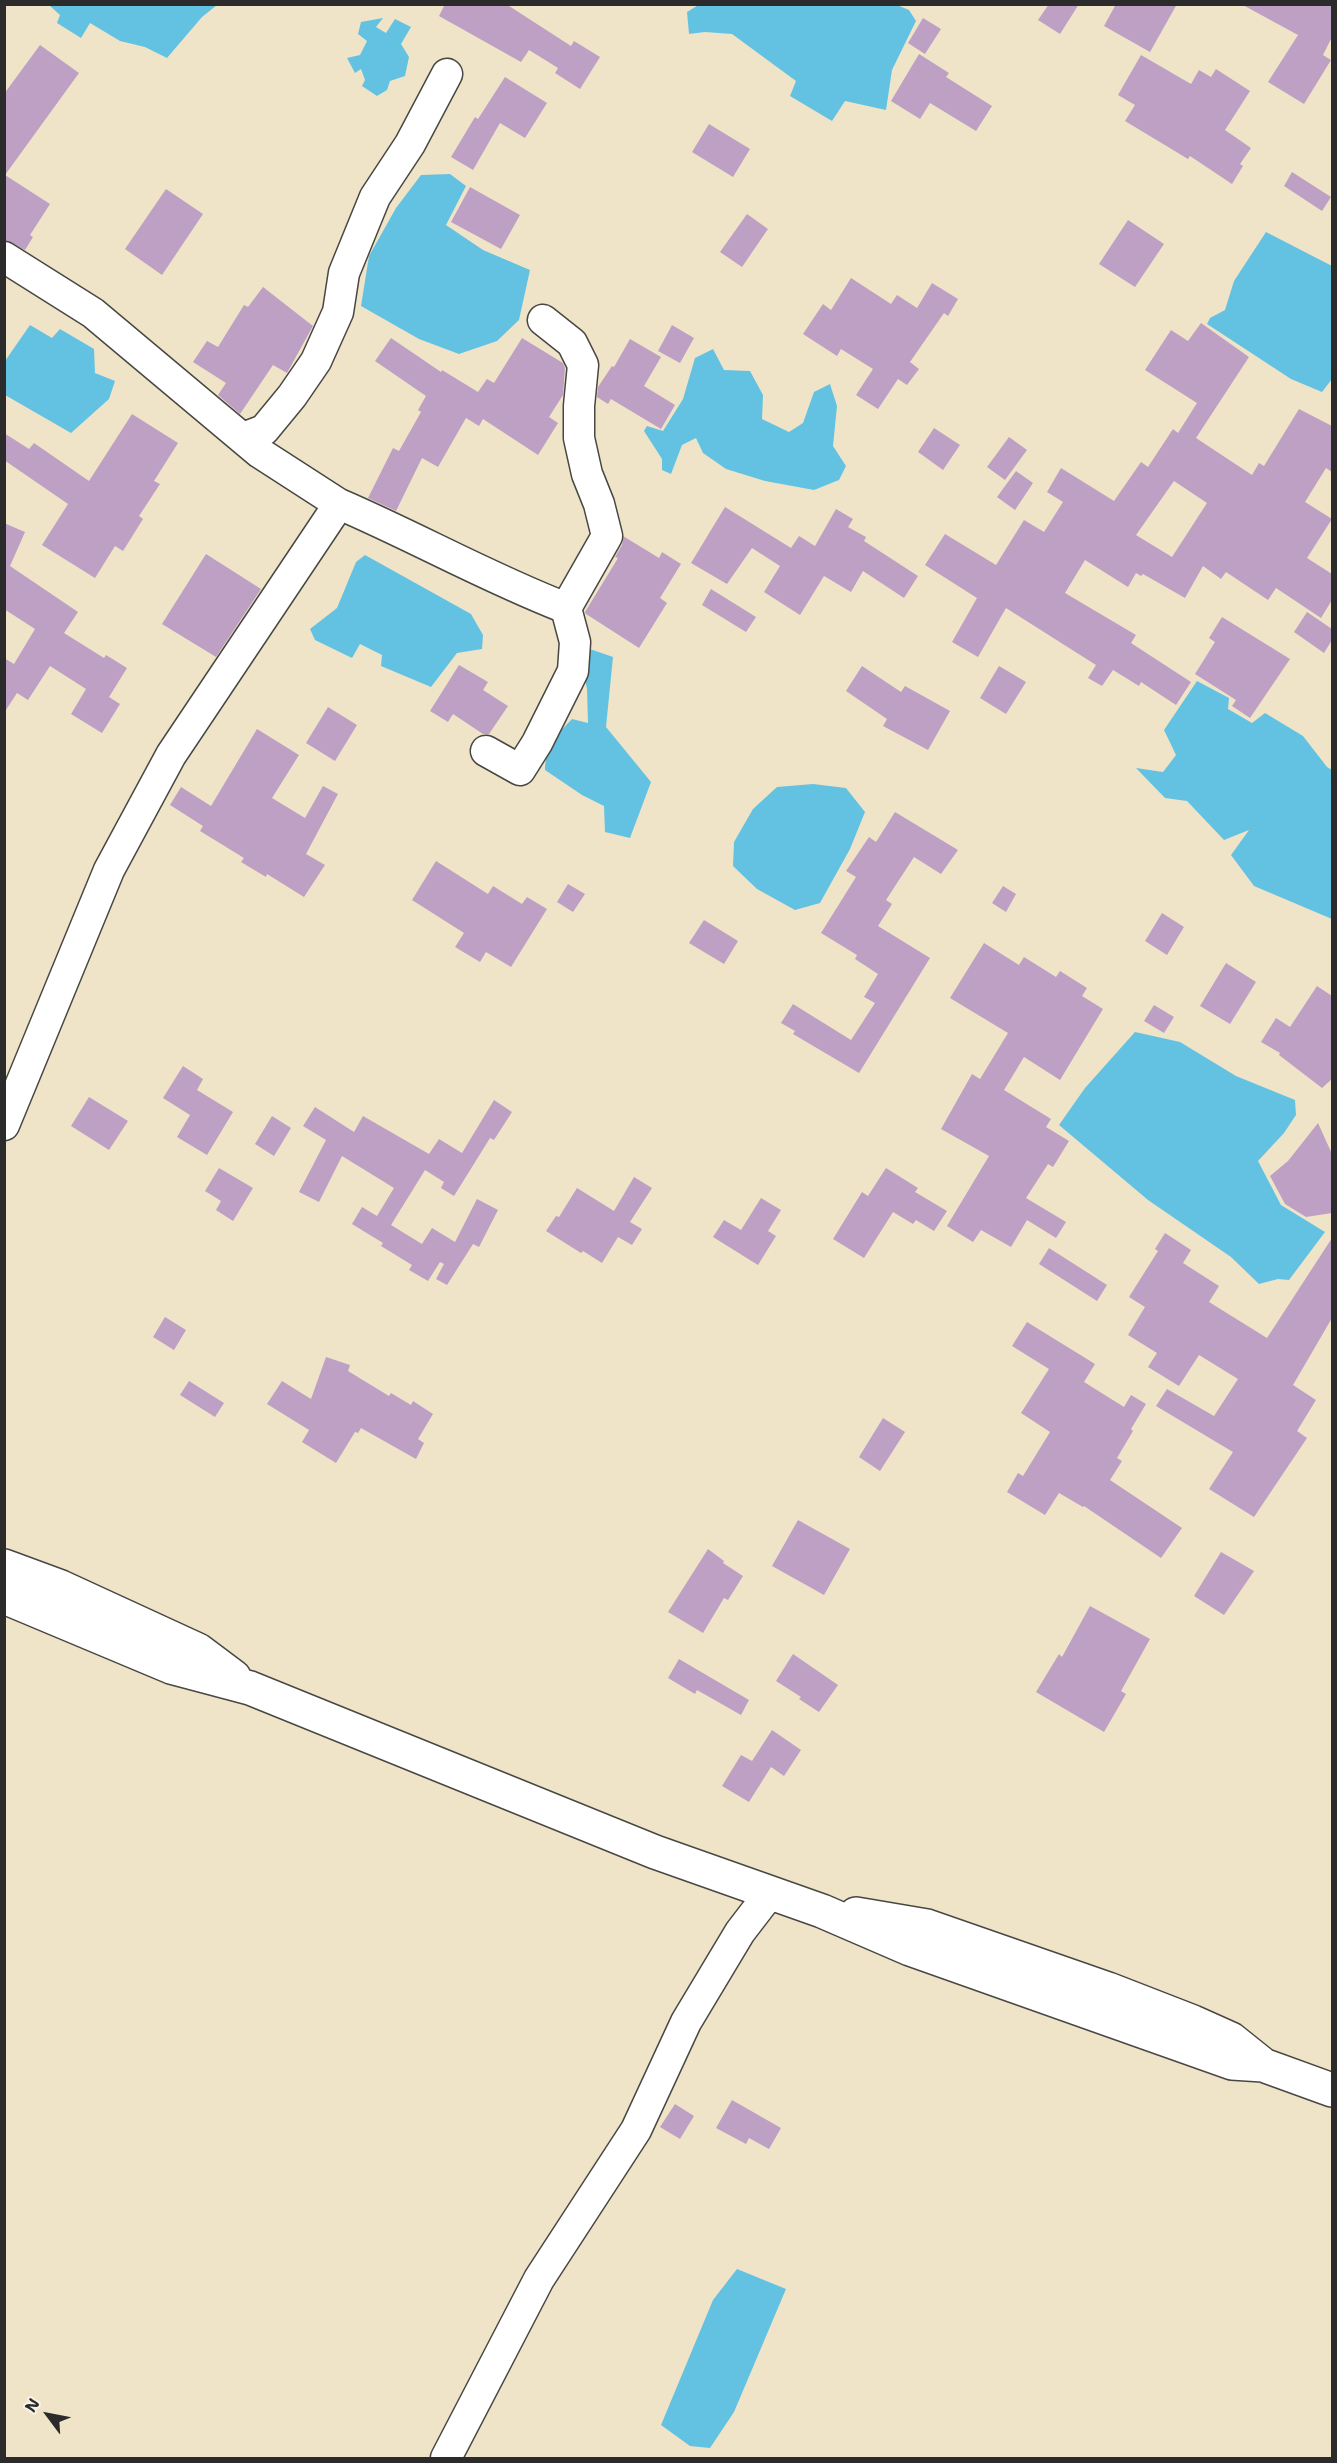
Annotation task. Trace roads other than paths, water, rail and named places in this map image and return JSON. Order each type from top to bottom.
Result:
[{"type":"main road","points":[[4,1566],[61,1587],[198,1650],[250,1688]]},
{"type":"main road","points":[[4,1597],[171,1667],[250,1688],[655,1852],[770,1893],[822,1911],[868,1914],[927,1926],[1108,1989],[1231,2039],[1263,2065],[1332,2090]]},
{"type":"street","points":[[243,438],[264,430],[292,396],[316,361],[338,312],[344,273],[375,197],[410,144],[447,74]]},
{"type":"street","points":[[4,257],[93,313],[260,453],[339,504],[379,521],[465,565],[566,608]]},
{"type":"street","points":[[486,751],[520,770],[537,743],[573,671],[575,642],[566,608],[607,536],[599,504],[587,474],[579,438],[583,365],[572,344],[543,320]]},
{"type":"street","points":[[4,1125],[109,870],[171,755],[339,504]]},
{"type":"street","points":[[446,2458],[539,2279],[636,2130],[686,2022],[740,1932],[770,1893]]},
{"type":"water","points":[[700,4],[897,5],[909,10],[916,21],[892,70],[886,110],[845,101],[832,121],[790,96],[796,81],[732,34],[705,32],[689,34],[687,12]]},
{"type":"water","points":[[49,5],[217,5],[202,17],[167,58],[145,47],[120,41],[90,23],[81,38],[57,23],[60,15]]},
{"type":"water","points":[[383,18],[376,27],[386,33],[395,19],[411,27],[401,44],[409,57],[405,76],[390,81],[387,90],[377,96],[362,86],[365,80],[361,69],[355,73],[347,58],[360,55],[367,41],[358,34],[361,22]]},
{"type":"water","points":[[450,174],[466,186],[446,225],[483,250],[530,270],[519,320],[497,341],[459,354],[419,339],[361,306],[369,256],[396,208],[421,175]]},
{"type":"water","points":[[1266,232],[1332,266],[1332,379],[1322,392],[1291,379],[1207,324],[1210,318],[1225,310],[1234,281]]},
{"type":"water","points":[[30,325],[52,338],[60,329],[94,349],[95,373],[115,381],[109,399],[71,433],[5,395],[5,361]]},
{"type":"water","points":[[713,349],[724,370],[750,371],[763,395],[762,419],[789,432],[803,423],[814,392],[830,384],[837,406],[833,446],[846,466],[839,480],[814,490],[765,481],[726,469],[703,453],[696,438],[682,445],[671,474],[662,470],[662,459],[644,431],[647,426],[663,431],[683,399],[695,358]]},
{"type":"water","points":[[365,555],[471,614],[483,635],[482,649],[457,653],[431,687],[381,666],[382,655],[360,644],[352,658],[315,640],[310,629],[337,608],[356,562]]},
{"type":"water","points":[[590,649],[613,657],[606,727],[651,782],[630,838],[605,832],[604,806],[582,795],[545,770],[550,748],[557,735],[567,724],[572,719],[588,723],[587,689],[582,664]]},
{"type":"water","points":[[1197,681],[1229,698],[1228,709],[1252,723],[1265,713],[1303,736],[1327,767],[1332,770],[1332,919],[1254,886],[1231,855],[1249,830],[1224,840],[1187,801],[1165,798],[1136,768],[1163,772],[1176,755],[1164,730]]},
{"type":"water","points":[[813,784],[846,788],[865,812],[850,849],[820,903],[795,910],[757,889],[733,866],[734,842],[753,809],[777,787]]},
{"type":"water","points":[[1135,1032],[1180,1042],[1236,1076],[1295,1100],[1296,1115],[1284,1133],[1258,1161],[1281,1205],[1325,1232],[1289,1280],[1278,1279],[1259,1284],[1231,1257],[1148,1200],[1059,1125],[1085,1088]]},
{"type":"water","points":[[737,2269],[786,2289],[734,2412],[710,2448],[690,2446],[661,2425],[713,2300]]}]
